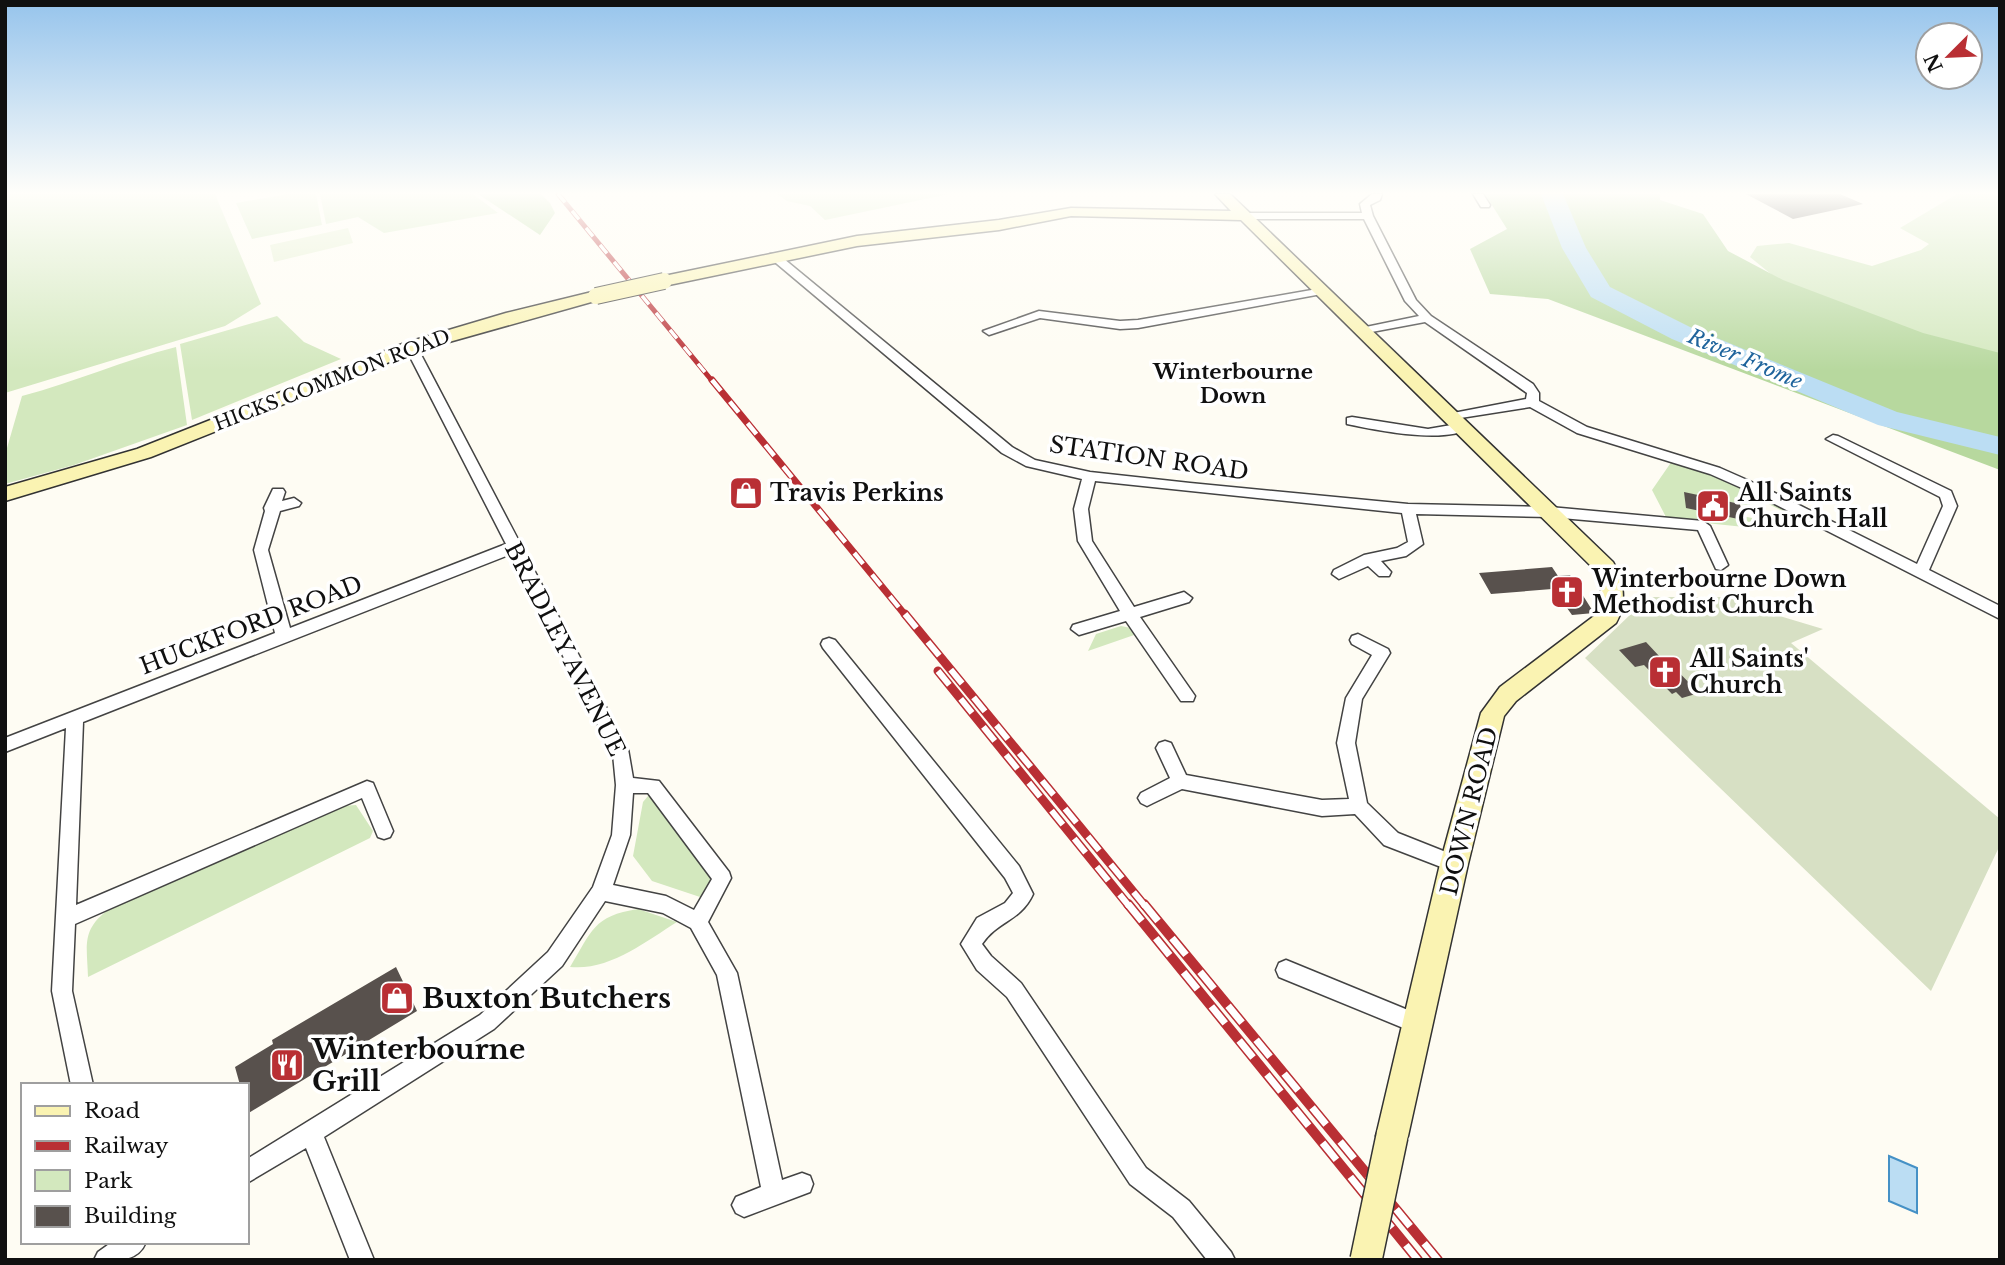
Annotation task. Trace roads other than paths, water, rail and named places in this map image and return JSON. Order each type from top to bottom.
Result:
[{"type":"street","name":"HICKS COMMON ROAD","points":[[5,494],[144,453],[411,347],[596,296],[790,253]]},
{"type":"street","name":"DOWN ROAD","points":[[1283,253],[1605,567],[1613,587],[1613,602],[1608,617],[1508,694],[1493,713],[1454,864],[1366,1260]]},
{"type":"street","points":[[1387,253],[1411,301],[1427,318],[1529,387],[1534,393],[1532,403]]},
{"type":"street","name":"STATION ROAD","points":[[774,256],[1007,450],[1031,463],[1090,476],[1408,509],[1550,512],[1703,526],[1721,565]]},
{"type":"street","points":[[989,331],[1039,314],[1095,315],[1119,325],[1138,324],[1323,291]]},
{"type":"street","points":[[1365,331],[1427,318]]},
{"type":"street","name":"BRADLEY AVENUE","points":[[248,1171],[488,1022],[555,959],[601,891],[621,835],[625,785],[622,754],[411,347]]},
{"type":"street","points":[[1352,421],[1427,433],[1518,403],[1532,403],[1582,430],[1715,471],[1747,485],[2000,613]]},
{"type":"street","points":[[1833,439],[1946,494],[1950,506],[1920,573]]},
{"type":"street","points":[[1090,476],[1081,509],[1085,541],[1130,614],[1187,696]]},
{"type":"street","points":[[278,492],[271,508],[261,550],[284,636]]},
{"type":"street","points":[[271,508],[294,503]]},
{"type":"street","points":[[1339,574],[1369,559],[1401,552],[1416,544],[1408,509]]},
{"type":"street","name":"HUCKFORD ROAD","points":[[5,745],[514,547]]},
{"type":"street","points":[[1369,559],[1384,572]]},
{"type":"street","points":[[1079,629],[1184,598]]},
{"type":"street","points":[[1359,640],[1382,653],[1354,698],[1346,743],[1359,806],[1391,839],[1454,864]]},
{"type":"street","points":[[829,644],[1012,872],[1023,894],[1012,909],[984,924],[971,944],[984,963],[1014,990],[1138,1176],[1181,1209],[1223,1260]]},
{"type":"street","points":[[75,718],[62,991],[82,1083]]},
{"type":"street","points":[[1164,748],[1180,781]]},
{"type":"street","points":[[1147,799],[1180,781],[1322,808],[1359,806]]},
{"type":"street","points":[[625,785],[653,786],[722,878],[698,922]]},
{"type":"street","points":[[67,918],[367,788],[384,831]]},
{"type":"street","points":[[601,891],[666,905],[698,922],[727,973],[774,1194]]},
{"type":"street","points":[[1286,970],[1418,1024]]},
{"type":"street","points":[[311,1133],[362,1260]]},
{"type":"street","points":[[744,1205],[803,1184]]},
{"type":"water","points":[[1889,1156],[1917,1168],[1917,1213],[1889,1201]]},
{"type":"waterway","name":"River Frome","points":[[1577,253],[1600,292],[1681,333],[1888,419],[2000,446]]},
{"type":"railway","points":[[607,253],[713,382]]},
{"type":"railway","points":[[712,380],[906,616]]},
{"type":"railway","points":[[905,614],[1145,906]]},
{"type":"railway","points":[[938,671],[1129,906]]},
{"type":"railway","points":[[1128,904],[1418,1260]]},
{"type":"railway","points":[[1144,904],[1438,1260]]},
{"type":"place","name":"Travis Perkins","points":[[746,493]]},
{"type":"place","name":"All Saints Church Hall","points":[[1713,506]]},
{"type":"place","name":"Winterbourne Down Methodist Church","points":[[1567,592]]},
{"type":"place","name":"All Saints' Church","points":[[1665,672]]},
{"type":"place","name":"Buxton Butchers","points":[[397,998]]},
{"type":"place","name":"Winterbourne Grill","points":[[287,1065]]},
{"type":"district","name":"Winterbourne Down","points":[[1233,384]]}]
